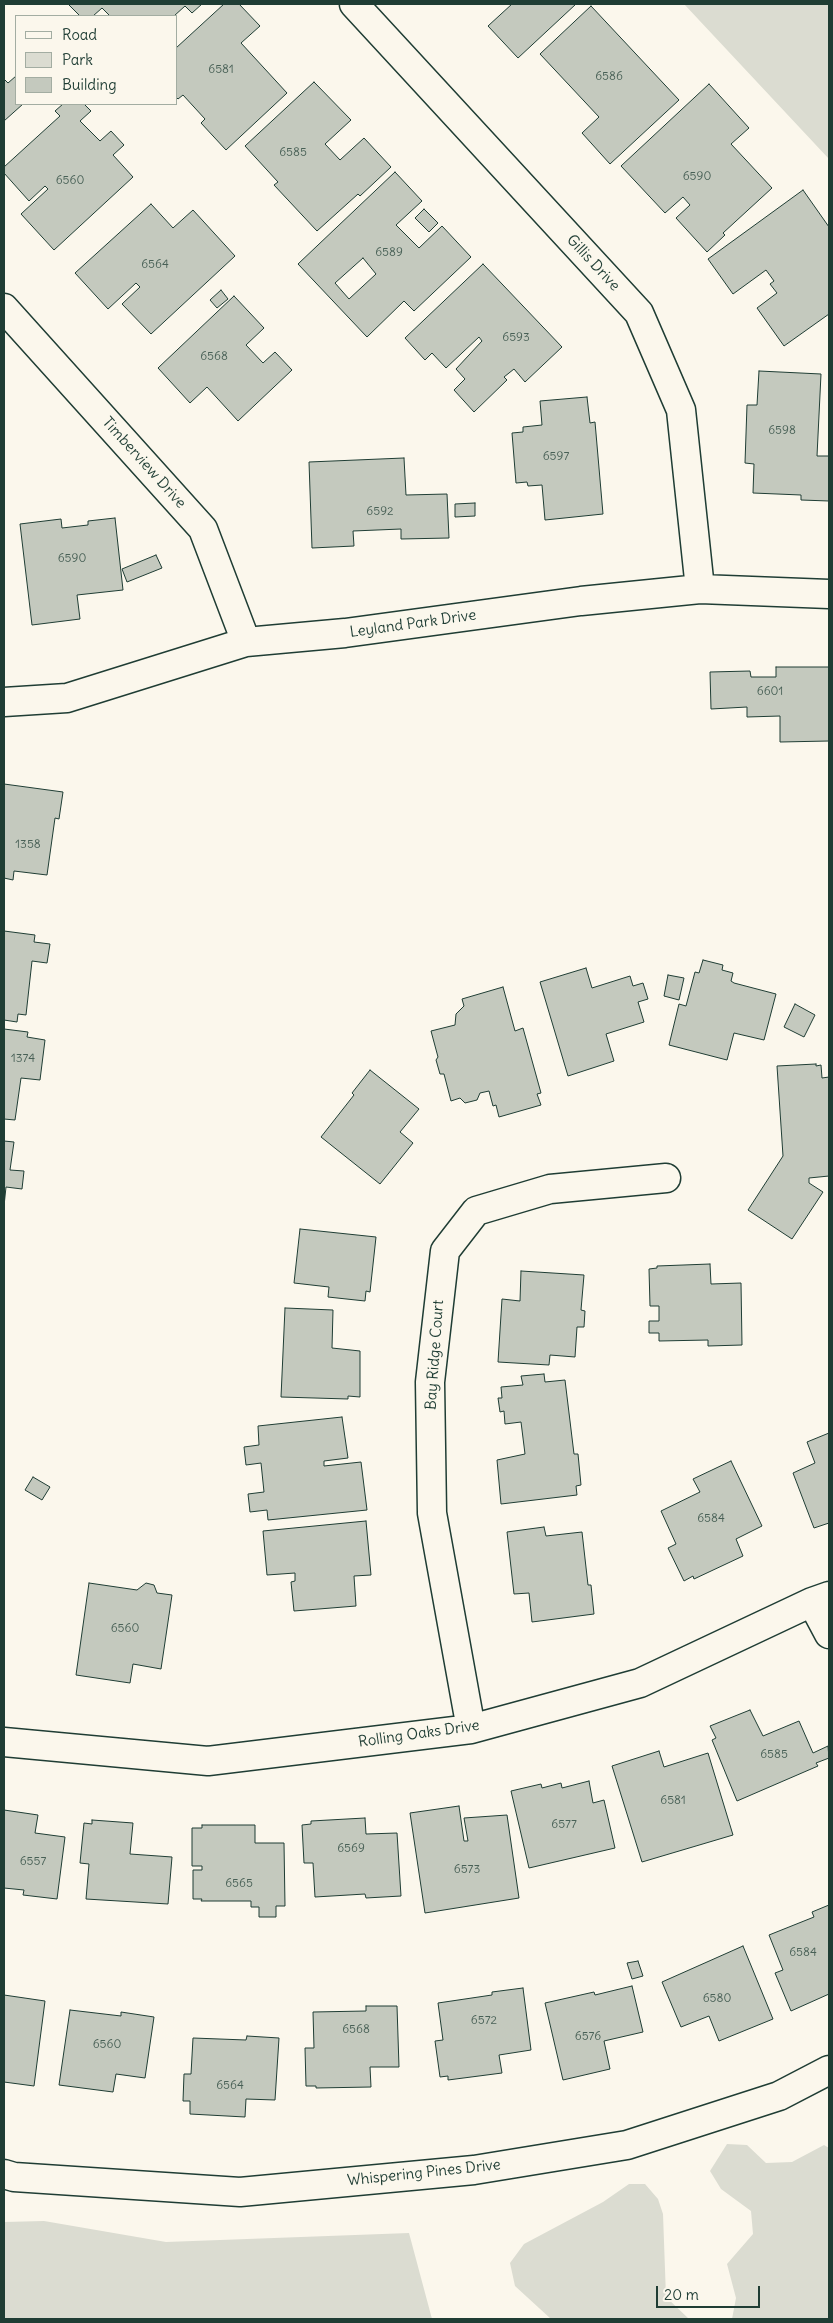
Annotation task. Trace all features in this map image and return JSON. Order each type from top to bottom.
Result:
[{"type":"street","name":"Gillis Drive","points":[[354,4],[639,313],[681,410],[700,589]]},
{"type":"street","name":"Timberview Drive","points":[[4,308],[203,529],[246,642]]},
{"type":"street","name":"Leyland Park Drive","points":[[4,702],[67,698],[246,642],[345,633],[581,601],[700,589],[829,594]]},
{"type":"street","name":"Bay Ridge Court","points":[[471,1729],[432,1513],[430,1382],[445,1251],[476,1211],[550,1189],[666,1178]]},
{"type":"street","name":"Rolling Oaks Drive","points":[[4,1742],[208,1761],[471,1729],[640,1683],[821,1599]]},
{"type":"street","points":[[821,1599],[829,1634]]},
{"type":"street","name":"Whispering Pines Drive","points":[[4,2174],[14,2177],[240,2192],[474,2170],[627,2145],[779,2096],[829,2070]]},
{"type":"green space","points":[[684,4],[829,4],[829,159]]},
{"type":"green space","points":[[727,2144],[747,2145],[766,2163],[792,2162],[824,2145],[829,2148],[829,2319],[732,2319],[736,2298],[727,2264],[753,2234],[751,2211],[721,2189],[710,2171]]},
{"type":"green space","points":[[629,2184],[645,2184],[658,2199],[663,2214],[666,2297],[689,2319],[551,2319],[515,2286],[510,2263],[524,2244],[603,2202]]},
{"type":"green space","points":[[44,2221],[166,2242],[409,2233],[432,2319],[4,2319],[4,2222]]},
{"type":"building","points":[[68,4],[202,4],[192,13],[185,6],[175,15],[109,15],[102,8],[94,15],[79,15]]},
{"type":"building","points":[[224,4],[239,4],[260,26],[241,43],[287,93],[226,150],[201,123],[205,119],[183,95],[178,99],[178,46]]},
{"type":"building","points":[[512,4],[576,4],[518,58],[488,26]]},
{"type":"building","points":[[591,6],[679,100],[610,164],[582,133],[599,117],[540,54]]},
{"type":"building","points":[[15,77],[15,105],[22,105],[4,121],[4,79],[8,83]]},
{"type":"building","points":[[314,82],[351,120],[325,144],[340,160],[364,138],[391,167],[360,196],[358,194],[317,231],[274,185],[278,182],[245,146]]},
{"type":"building","points":[[709,84],[749,128],[731,144],[772,188],[723,233],[725,235],[707,252],[676,218],[690,205],[683,197],[665,213],[621,166]]},
{"type":"building","points":[[62,105],[85,105],[91,111],[80,121],[100,141],[111,131],[124,145],[113,155],[133,177],[54,250],[21,214],[48,189],[45,186],[29,201],[4,173],[4,167],[60,116],[55,111]]},
{"type":"building","points":[[395,172],[422,201],[396,225],[419,248],[442,226],[471,257],[414,311],[404,301],[367,337],[298,264]],"holes":[[[363,258],[376,274],[349,299],[335,283]]]},
{"type":"building","points":[[803,190],[829,227],[829,314],[784,346],[757,308],[777,293],[770,284],[774,281],[766,270],[733,294],[708,259]]},
{"type":"building","points":[[151,204],[173,228],[193,210],[235,256],[151,334],[122,304],[140,287],[136,283],[108,309],[75,273]]},
{"type":"building","points":[[424,209],[438,223],[429,232],[415,218]]},
{"type":"building","points":[[483,264],[562,347],[525,382],[514,369],[504,377],[507,380],[474,412],[454,390],[465,379],[456,369],[482,341],[479,337],[446,368],[432,353],[425,360],[405,338]]},
{"type":"building","points":[[221,290],[228,299],[217,308],[210,300]]},
{"type":"building","points":[[234,296],[264,328],[246,345],[263,363],[275,352],[292,370],[238,421],[207,387],[190,403],[158,368]]},
{"type":"building","points":[[759,371],[821,374],[817,456],[829,456],[829,501],[801,500],[801,495],[753,493],[754,464],[745,463],[747,405],[757,405]]},
{"type":"building","points":[[587,397],[590,423],[595,422],[603,514],[545,520],[542,485],[528,486],[527,482],[516,483],[512,433],[523,432],[523,427],[542,425],[540,401]]},
{"type":"building","points":[[404,458],[406,495],[447,494],[449,538],[401,539],[401,529],[353,531],[354,546],[312,548],[309,462]]},
{"type":"building","points":[[475,503],[475,516],[455,517],[455,504]]},
{"type":"building","points":[[115,518],[123,590],[77,595],[80,619],[32,625],[20,524],[61,519],[62,528],[88,525],[88,521]]},
{"type":"building","points":[[156,555],[162,568],[127,582],[122,569]]},
{"type":"building","points":[[776,667],[829,667],[829,741],[780,742],[780,716],[747,717],[747,707],[711,709],[710,672],[750,671],[751,677],[776,677]]},
{"type":"building","points":[[4,784],[63,792],[59,819],[55,818],[47,875],[14,871],[13,880],[4,878]]},
{"type":"building","points":[[4,931],[35,935],[34,942],[50,944],[47,963],[32,961],[26,1015],[18,1014],[17,1022],[4,1020]]},
{"type":"building","points":[[703,960],[723,965],[722,970],[733,973],[731,981],[734,983],[776,994],[764,1040],[734,1033],[727,1060],[669,1045],[679,1004],[686,1006],[695,972],[699,973]]},
{"type":"building","points":[[586,968],[592,988],[630,976],[633,986],[643,983],[648,999],[638,1002],[644,1022],[606,1034],[614,1061],[568,1076],[540,982]]},
{"type":"building","points":[[668,975],[684,978],[679,1000],[664,996]]},
{"type":"building","points":[[503,987],[515,1031],[523,1028],[541,1093],[537,1094],[541,1105],[499,1117],[496,1105],[493,1106],[489,1091],[480,1093],[477,1100],[465,1103],[460,1098],[451,1101],[444,1074],[440,1074],[436,1060],[438,1057],[431,1031],[455,1025],[456,1014],[464,1006],[462,999]]},
{"type":"building","points":[[795,1004],[815,1015],[804,1037],[784,1027]]},
{"type":"building","points":[[4,1029],[28,1032],[27,1037],[45,1040],[40,1080],[21,1078],[15,1120],[4,1119]]},
{"type":"building","points":[[816,1064],[816,1066],[821,1065],[822,1078],[829,1077],[829,1176],[809,1178],[809,1183],[823,1192],[792,1239],[748,1210],[783,1156],[777,1066]]},
{"type":"building","points":[[370,1070],[419,1109],[400,1132],[413,1143],[380,1184],[321,1137],[354,1095],[352,1093]]},
{"type":"building","points":[[4,1141],[14,1142],[10,1170],[24,1171],[22,1189],[6,1187],[4,1206]]},
{"type":"building","points":[[300,1229],[376,1237],[370,1292],[366,1291],[365,1301],[328,1297],[329,1287],[294,1283]]},
{"type":"building","points":[[710,1264],[711,1284],[741,1283],[742,1345],[708,1346],[708,1340],[659,1341],[659,1333],[649,1333],[649,1321],[659,1321],[659,1306],[650,1306],[649,1269],[657,1268],[657,1266]]},
{"type":"building","points":[[521,1271],[584,1275],[581,1310],[585,1311],[584,1327],[577,1327],[575,1357],[550,1355],[549,1365],[498,1362],[502,1299],[520,1301]]},
{"type":"building","points":[[285,1308],[333,1310],[332,1348],[360,1351],[360,1397],[348,1396],[348,1399],[281,1397]]},
{"type":"building","points":[[544,1374],[545,1382],[565,1380],[574,1454],[578,1454],[581,1485],[576,1486],[577,1495],[501,1504],[497,1460],[525,1454],[521,1422],[505,1424],[504,1411],[500,1412],[498,1398],[502,1398],[501,1387],[523,1385],[521,1376]]},
{"type":"building","points":[[342,1417],[348,1458],[324,1461],[324,1466],[361,1462],[367,1510],[268,1520],[267,1510],[250,1512],[248,1494],[264,1492],[261,1463],[246,1465],[244,1447],[259,1445],[258,1426]]},
{"type":"building","points":[[829,1433],[829,1523],[814,1528],[793,1473],[815,1463],[807,1442]]},
{"type":"building","points":[[731,1461],[762,1526],[736,1539],[743,1556],[694,1579],[693,1576],[684,1581],[668,1548],[676,1544],[661,1511],[700,1492],[693,1479]]},
{"type":"building","points":[[33,1477],[50,1487],[42,1500],[25,1490]]},
{"type":"building","points":[[366,1521],[371,1575],[354,1576],[356,1606],[294,1611],[291,1582],[295,1581],[295,1573],[267,1575],[263,1531]]},
{"type":"building","points":[[544,1527],[546,1536],[582,1532],[588,1585],[591,1585],[594,1614],[532,1622],[529,1593],[514,1594],[507,1532]]},
{"type":"building","points":[[89,1583],[137,1590],[146,1583],[154,1585],[157,1593],[172,1595],[161,1669],[133,1664],[130,1683],[76,1675]]},
{"type":"building","points":[[750,1710],[763,1736],[799,1721],[813,1753],[828,1746],[829,1758],[816,1763],[818,1766],[737,1801],[712,1740],[716,1738],[710,1726]]},
{"type":"building","points":[[659,1751],[664,1767],[708,1753],[733,1835],[642,1862],[612,1766]]},
{"type":"building","points":[[589,1781],[593,1803],[604,1800],[615,1848],[529,1868],[511,1791],[541,1784],[542,1788],[561,1783],[562,1788]]},
{"type":"building","points":[[459,1806],[464,1841],[468,1841],[464,1818],[507,1815],[519,1898],[425,1913],[410,1813]]},
{"type":"building","points":[[4,1810],[38,1815],[35,1833],[65,1837],[57,1899],[23,1895],[24,1890],[4,1888]]},
{"type":"building","points":[[365,1818],[366,1834],[397,1833],[401,1896],[366,1898],[365,1894],[315,1897],[313,1863],[304,1863],[302,1825],[311,1824],[311,1821]]},
{"type":"building","points":[[92,1820],[133,1823],[130,1854],[172,1857],[168,1904],[86,1899],[89,1864],[80,1863],[84,1823],[92,1824]]},
{"type":"building","points":[[202,1825],[255,1825],[255,1843],[284,1843],[285,1906],[276,1906],[276,1917],[259,1917],[259,1907],[251,1907],[251,1901],[201,1901],[202,1899],[193,1899],[193,1870],[202,1870],[202,1866],[192,1866],[192,1828],[202,1828]]},
{"type":"building","points":[[829,1905],[829,1994],[791,2011],[775,1973],[783,1970],[769,1935],[814,1917],[812,1912]]},
{"type":"building","points":[[743,1946],[773,2019],[719,2041],[709,2016],[681,2027],[662,1982]]},
{"type":"building","points":[[638,1961],[643,1976],[632,1979],[627,1963]]},
{"type":"building","points":[[632,1986],[643,2032],[604,2041],[610,2069],[563,2080],[545,2003],[594,1992],[595,1995]]},
{"type":"building","points":[[523,1988],[531,2050],[499,2055],[502,2073],[448,2080],[448,2076],[440,2077],[435,2041],[443,2040],[438,2003],[492,1995],[492,1992]]},
{"type":"building","points":[[4,1995],[45,2001],[34,2086],[4,2082]]},
{"type":"building","points":[[366,2006],[397,2006],[399,2067],[370,2067],[371,2087],[316,2088],[316,2086],[306,2086],[305,2048],[314,2048],[313,2012],[366,2011]]},
{"type":"building","points":[[70,2010],[121,2016],[121,2012],[154,2017],[145,2078],[116,2074],[113,2092],[59,2085]]},
{"type":"building","points":[[247,2036],[279,2038],[275,2100],[246,2099],[245,2117],[190,2114],[190,2101],[183,2101],[184,2074],[191,2074],[193,2038],[246,2040]]}]
